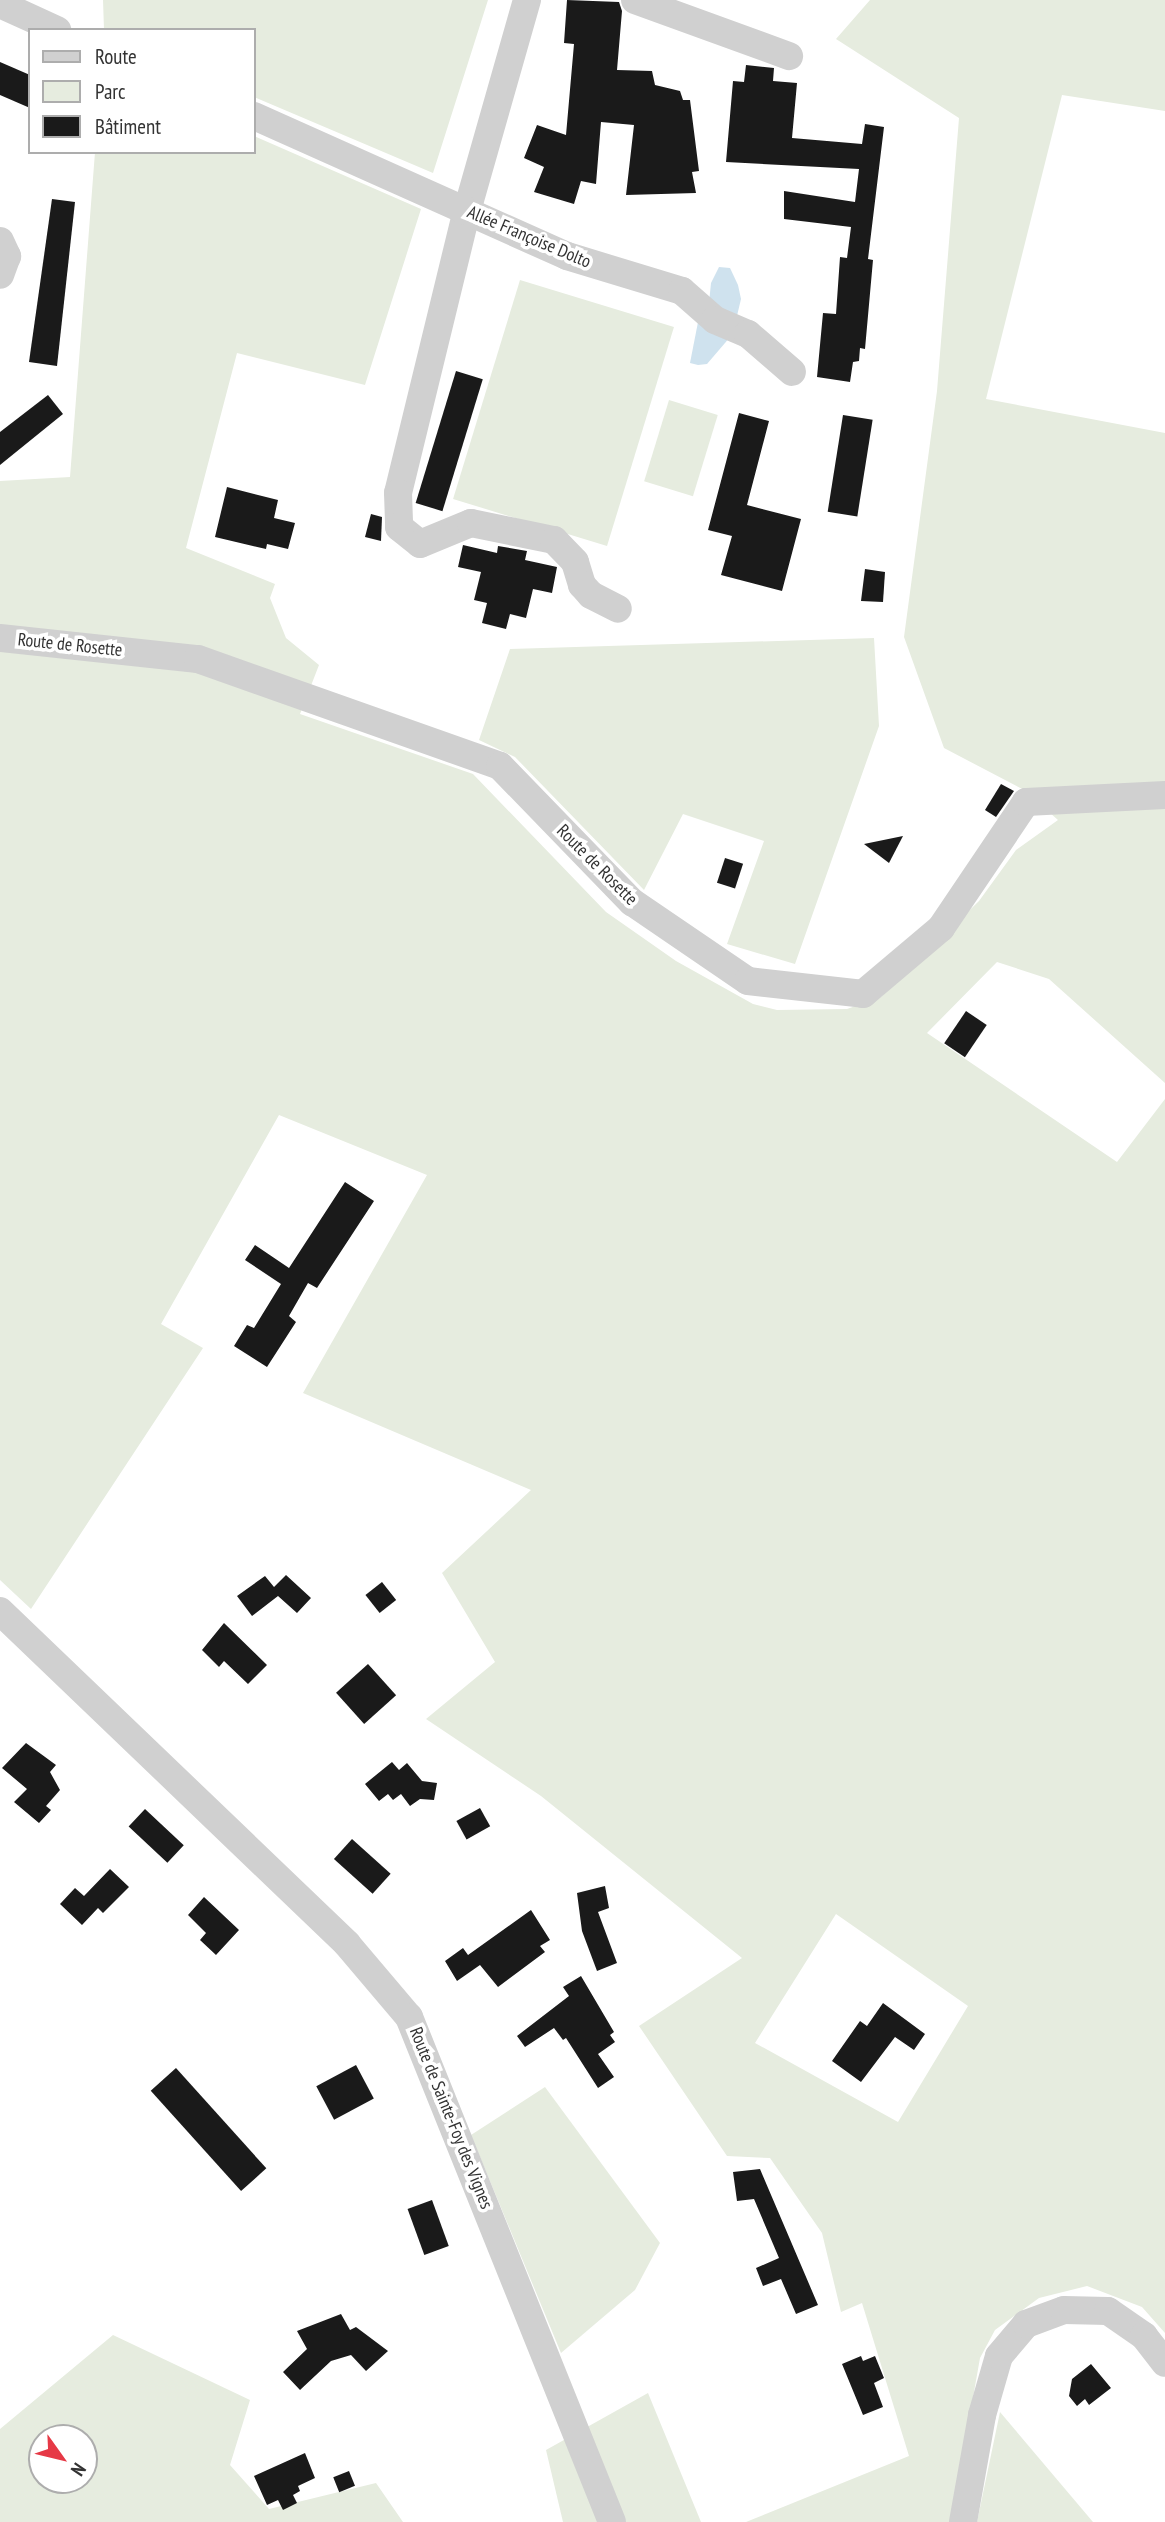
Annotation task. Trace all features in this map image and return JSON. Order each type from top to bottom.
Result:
[{"type":"street","points":[[527,0],[467,210],[398,493],[399,527],[420,544],[471,523],[554,540],[575,562],[582,585],[591,595],[618,609]]},
{"type":"street","points":[[635,0],[789,56]]},
{"type":"street","points":[[0,4],[53,28]]},
{"type":"street","name":"Allée Françoise Dolto","points":[[256,117],[567,257],[682,291],[715,320],[748,334],[792,372]]},
{"type":"street","points":[[0,241],[6,256],[0,275]]},
{"type":"street","name":"Route de Rosette","points":[[0,638],[198,659],[500,766],[632,902],[748,981],[863,993],[941,928],[1026,802],[1165,795]]},
{"type":"street","name":"Route de Sainte-Foy des Vignes","points":[[0,1611],[347,1944],[409,2017],[612,2522]]},
{"type":"street","points":[[963,2522],[982,2415],[999,2356],[1026,2324],[1064,2309],[1108,2311],[1144,2336],[1165,2363]]},
{"type":"green space","points":[[103,0],[488,0],[433,173],[256,98],[256,28],[104,28]]},
{"type":"green space","points":[[870,0],[1165,0],[1165,111],[1062,95],[986,399],[1165,433],[1165,1083],[1049,979],[997,962],[927,1033],[1117,1162],[1165,1099],[1165,2333],[1142,2307],[1087,2286],[1039,2298],[995,2330],[980,2358],[951,2522],[746,2522],[909,2456],[862,2303],[841,2312],[822,2233],[770,2158],[727,2156],[639,2026],[742,1958],[541,1796],[426,1719],[495,1662],[442,1573],[531,1490],[303,1393],[427,1175],[279,1115],[161,1324],[203,1348],[31,1609],[0,1580],[0,481],[70,477],[95,154],[256,154],[256,137],[421,209],[365,385],[237,353],[186,548],[275,584],[270,598],[286,638],[319,665],[300,714],[473,774],[606,912],[676,961],[753,1004],[777,1010],[847,1009],[881,997],[979,901],[1016,850],[1058,820],[1024,790],[944,748],[904,637],[937,391],[959,118],[836,39]],"holes":[[[836,1914],[968,2006],[898,2122],[755,2043]]]},
{"type":"green space","points":[[520,280],[674,327],[607,546],[453,499]]},
{"type":"green space","points":[[669,400],[718,415],[693,496],[644,481]]},
{"type":"green space","points":[[874,638],[879,726],[795,964],[727,944],[764,841],[683,814],[644,890],[515,757],[479,740],[510,649]]},
{"type":"green space","points":[[545,2087],[660,2243],[635,2290],[561,2353],[471,2135]]},
{"type":"green space","points":[[113,2335],[250,2400],[230,2465],[269,2509],[376,2483],[403,2522],[0,2522],[0,2429]]},
{"type":"green space","points":[[648,2393],[701,2522],[563,2522],[546,2450]]},
{"type":"green space","points":[[1000,2412],[1093,2522],[977,2522]]},
{"type":"water","points":[[719,267],[730,268],[738,285],[741,299],[736,320],[709,303],[711,283]]},
{"type":"water","points":[[699,317],[731,336],[707,364],[698,365],[690,363]]},
{"type":"building","points":[[567,0],[619,2],[622,11],[617,70],[652,71],[655,85],[680,91],[683,100],[690,100],[699,171],[692,172],[696,193],[626,195],[634,125],[601,122],[596,184],[581,181],[574,204],[534,192],[544,167],[524,158],[537,125],[566,135],[574,44],[564,43]]},
{"type":"building","points":[[0,62],[28,74],[28,107],[0,95]]},
{"type":"building","points":[[746,65],[774,68],[773,81],[797,83],[792,138],[862,144],[865,124],[884,127],[868,259],[873,260],[865,349],[860,348],[859,361],[853,362],[850,382],[817,377],[823,313],[836,314],[840,257],[847,258],[851,227],[784,219],[784,191],[855,202],[859,169],[726,162],[733,81],[744,82]]},
{"type":"building","points":[[52,199],[75,202],[57,366],[29,362]]},
{"type":"building","points":[[456,371],[483,379],[442,511],[416,503]]},
{"type":"building","points":[[48,395],[63,414],[0,465],[0,432]]},
{"type":"building","points":[[739,413],[769,421],[747,505],[801,519],[782,591],[721,575],[732,536],[708,530]]},
{"type":"building","points":[[843,415],[873,420],[857,516],[828,512]]},
{"type":"building","points":[[227,487],[278,500],[274,518],[295,523],[288,549],[267,544],[266,549],[215,537]]},
{"type":"building","points":[[371,514],[382,517],[381,541],[365,537]]},
{"type":"building","points":[[463,545],[497,553],[498,546],[527,551],[525,560],[557,567],[552,593],[533,589],[526,618],[510,614],[506,629],[482,623],[487,603],[474,600],[481,572],[458,567]]},
{"type":"building","points":[[865,569],[885,572],[883,602],[861,601]]},
{"type":"building","points":[[1001,784],[1014,791],[996,817],[985,810]]},
{"type":"building","points":[[903,836],[889,863],[864,844]]},
{"type":"building","points":[[725,858],[743,864],[735,889],[717,883]]},
{"type":"building","points":[[966,1011],[987,1025],[965,1057],[944,1043]]},
{"type":"building","points":[[345,1182],[374,1201],[317,1288],[308,1283],[289,1316],[296,1322],[267,1367],[234,1346],[247,1325],[254,1328],[281,1284],[245,1260],[255,1245],[289,1268]]},
{"type":"building","points":[[286,1575],[311,1598],[297,1613],[278,1596],[252,1616],[237,1596],[265,1576],[274,1587]]},
{"type":"building","points":[[382,1582],[396,1600],[380,1613],[365,1595]]},
{"type":"building","points":[[224,1623],[267,1665],[248,1684],[224,1661],[219,1667],[202,1650]]},
{"type":"building","points":[[368,1664],[396,1695],[364,1724],[336,1693]]},
{"type":"building","points":[[26,1743],[56,1765],[50,1772],[60,1790],[46,1806],[51,1810],[39,1823],[14,1802],[27,1789],[2,1768]]},
{"type":"building","points":[[392,1762],[399,1770],[407,1763],[422,1781],[437,1783],[434,1800],[420,1799],[410,1806],[401,1794],[393,1800],[388,1794],[379,1801],[365,1784]]},
{"type":"building","points":[[480,1808],[490,1826],[467,1839],[456,1821]]},
{"type":"building","points":[[145,1809],[184,1845],[167,1863],[129,1827]]},
{"type":"building","points":[[352,1839],[391,1874],[373,1894],[334,1859]]},
{"type":"building","points":[[110,1869],[129,1887],[103,1913],[98,1908],[82,1925],[60,1904],[75,1888],[84,1896]]},
{"type":"building","points":[[605,1886],[609,1908],[598,1912],[617,1963],[597,1971],[582,1931],[577,1893]]},
{"type":"building","points":[[204,1897],[239,1930],[216,1955],[200,1940],[206,1933],[188,1915]]},
{"type":"building","points":[[531,1910],[550,1940],[540,1946],[545,1952],[498,1987],[480,1965],[457,1981],[445,1961],[463,1948],[468,1955]]},
{"type":"building","points":[[581,1976],[614,2032],[610,2035],[615,2042],[598,2054],[614,2077],[598,2088],[566,2038],[563,2040],[554,2028],[525,2047],[517,2036],[569,1996],[563,1987]]},
{"type":"building","points":[[883,2003],[925,2034],[914,2050],[895,2037],[861,2082],[832,2061],[860,2021],[867,2026]]},
{"type":"building","points":[[356,2065],[374,2099],[334,2120],[316,2086]]},
{"type":"building","points":[[176,2068],[266,2168],[241,2191],[151,2091]]},
{"type":"building","points":[[760,2169],[818,2305],[796,2314],[781,2279],[763,2286],[756,2268],[779,2258],[754,2199],[737,2201],[733,2172]]},
{"type":"building","points":[[432,2200],[449,2246],[424,2255],[408,2209]]},
{"type":"building","points":[[341,2314],[350,2330],[356,2327],[388,2351],[366,2371],[351,2355],[331,2361],[300,2390],[283,2372],[307,2349],[297,2331]]},
{"type":"building","points":[[861,2356],[863,2361],[875,2356],[884,2378],[874,2383],[883,2407],[863,2415],[842,2364]]},
{"type":"building","points":[[1091,2364],[1111,2388],[1089,2405],[1085,2399],[1077,2406],[1069,2396],[1072,2379]]},
{"type":"building","points":[[305,2453],[315,2478],[298,2486],[300,2491],[293,2495],[297,2503],[283,2510],[278,2500],[267,2505],[254,2476]]},
{"type":"building","points":[[349,2471],[355,2486],[339,2492],[333,2477]]}]
